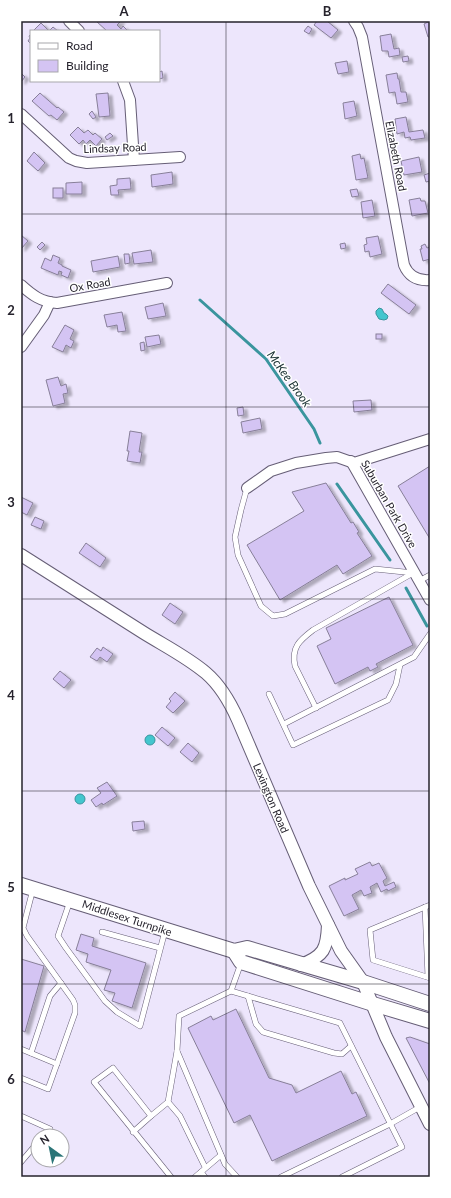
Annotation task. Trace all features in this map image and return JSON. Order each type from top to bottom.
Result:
[{"type":"main road","name":"Middlesex Turnpike","points":[[27,887],[165,930],[373,1004],[430,1021]]},
{"type":"main road","name":"Middlesex Turnpike","points":[[238,956],[247,948],[363,982],[430,1004]]},
{"type":"street","points":[[69,21],[78,30]]},
{"type":"street","name":"Elizabeth Road","points":[[354,21],[362,37],[404,265],[411,276],[416,279],[430,280]]},
{"type":"street","points":[[123,82],[130,100],[134,160]]},
{"type":"street","name":"Lindsay Road","points":[[21,114],[72,160],[86,163],[180,157]]},
{"type":"street","name":"Ox Road","points":[[21,285],[32,295],[42,301],[57,303],[168,283]]},
{"type":"street","points":[[21,347],[44,315],[50,302]]},
{"type":"street","points":[[248,488],[271,471],[296,463],[337,457],[354,463],[430,440]]},
{"type":"street","name":"Suburban Park Drive","points":[[351,461],[430,600]]},
{"type":"street","name":"Lexington Road","points":[[21,555],[186,658],[206,673],[219,687],[230,703],[235,714],[309,886],[341,950],[349,964],[363,982],[386,1037],[430,1124]]},
{"type":"street","points":[[301,965],[314,959],[324,949],[328,938],[328,924]]},
{"type":"lane","points":[[248,488],[240,510],[235,538],[238,555],[261,606],[273,616],[285,614],[375,569],[417,577]]},
{"type":"lane","points":[[316,708],[295,666],[293,658],[294,651],[299,642],[313,630],[417,577],[430,575]]},
{"type":"lane","points":[[284,724],[414,657],[430,634]]},
{"type":"lane","points":[[269,694],[293,745],[388,700],[396,684],[400,664]]},
{"type":"lane","points":[[21,1078],[48,1089],[75,1013],[75,1005],[73,1000],[22,929],[27,887]]},
{"type":"lane","points":[[70,900],[58,936],[105,1001],[117,1012],[140,1026],[165,930]]},
{"type":"lane","points":[[428,906],[429,978],[374,960],[370,930],[428,906]]},
{"type":"lane","points":[[102,932],[160,948]]},
{"type":"lane","points":[[231,991],[238,956]]},
{"type":"lane","points":[[30,1053],[50,996],[61,983]]},
{"type":"lane","points":[[133,1132],[168,1102],[177,1051],[179,1016],[231,991],[340,1023],[402,1147],[342,1177]]},
{"type":"lane","points":[[248,996],[256,1024],[263,1032],[334,1053],[342,1054],[351,1046]]},
{"type":"lane","points":[[21,1049],[57,1064]]},
{"type":"lane","points":[[177,1051],[225,1164],[237,1177]]},
{"type":"lane","points":[[151,1116],[113,1068],[94,1082],[171,1177]]},
{"type":"lane","points":[[168,1102],[180,1116],[205,1177]]},
{"type":"lane","points":[[281,1177],[390,1124],[421,1106]]},
{"type":"lane","points":[[21,1116],[48,1128]]},
{"type":"lane","points":[[21,1162],[30,1151]]},
{"type":"lane","points":[[194,1177],[221,1155]]},
{"type":"water","points":[[379,308],[382,309],[388,316],[387,319],[379,319],[376,311]]},
{"type":"water","points":[[148,735],[152,735],[155,740],[152,745],[148,745],[145,742],[145,738]]},
{"type":"water","points":[[78,794],[82,794],[85,799],[82,804],[78,804],[75,801],[75,797]]},
{"type":"building","points":[[96,21],[121,21],[117,25],[121,29],[123,26],[127,30],[113,30],[106,30]]},
{"type":"building","points":[[317,21],[327,21],[338,30],[331,38],[314,25]]},
{"type":"building","points":[[430,21],[430,37],[428,37],[424,24]]},
{"type":"building","points":[[41,23],[48,30],[34,30]]},
{"type":"building","points":[[308,26],[312,29],[309,34],[304,31]]},
{"type":"building","points":[[53,27],[57,30],[50,30]]},
{"type":"building","points":[[391,34],[394,49],[399,48],[400,55],[389,57],[388,51],[382,51],[380,36]]},
{"type":"building","points":[[408,56],[409,61],[403,62],[402,57]]},
{"type":"building","points":[[347,61],[349,72],[338,74],[335,63]]},
{"type":"building","points":[[162,71],[163,78],[160,79],[160,72]]},
{"type":"building","points":[[21,73],[25,77],[21,82]]},
{"type":"building","points":[[397,73],[401,92],[406,92],[408,102],[397,104],[395,92],[389,93],[386,75]]},
{"type":"building","points":[[40,93],[57,108],[58,107],[64,112],[57,120],[51,115],[49,116],[32,101]]},
{"type":"building","points":[[108,93],[110,116],[99,117],[96,94]]},
{"type":"building","points":[[354,101],[357,116],[345,119],[343,103]]},
{"type":"building","points":[[92,111],[96,117],[93,119],[89,114]]},
{"type":"building","points":[[406,117],[409,132],[423,130],[425,138],[411,140],[410,137],[405,138],[404,132],[397,134],[395,119]]},
{"type":"building","points":[[78,127],[84,133],[88,130],[93,135],[95,133],[102,139],[96,146],[90,140],[86,144],[83,140],[79,144],[70,135]]},
{"type":"building","points":[[110,133],[113,136],[107,140],[105,137]]},
{"type":"building","points":[[34,152],[45,163],[38,171],[27,161]]},
{"type":"building","points":[[360,154],[361,159],[364,158],[368,178],[356,180],[352,156]]},
{"type":"building","points":[[419,157],[422,172],[404,175],[401,161]]},
{"type":"building","points":[[172,172],[173,184],[152,187],[151,175]]},
{"type":"building","points":[[430,173],[430,181],[426,182],[424,175]]},
{"type":"building","points":[[130,178],[131,189],[118,190],[119,195],[111,195],[110,186],[117,185],[117,179]]},
{"type":"building","points":[[82,182],[82,194],[66,194],[66,183]]},
{"type":"building","points":[[53,188],[63,188],[63,198],[53,198]]},
{"type":"building","points":[[357,189],[359,196],[352,197],[350,190]]},
{"type":"building","points":[[420,198],[421,201],[425,201],[428,213],[412,216],[409,200]]},
{"type":"building","points":[[372,200],[375,216],[363,218],[361,202]]},
{"type":"building","points":[[21,235],[28,241],[21,249]]},
{"type":"building","points":[[378,236],[382,254],[370,257],[369,251],[365,252],[364,245],[367,244],[366,238]]},
{"type":"building","points":[[42,242],[45,245],[40,250],[37,247]]},
{"type":"building","points":[[345,243],[346,248],[341,249],[340,244]]},
{"type":"building","points":[[425,244],[427,248],[430,247],[430,259],[423,261],[420,249],[422,249],[421,246]]},
{"type":"building","points":[[151,250],[153,262],[134,264],[132,253]]},
{"type":"building","points":[[124,254],[129,254],[130,263],[125,264]]},
{"type":"building","points":[[53,255],[60,258],[58,263],[71,270],[68,278],[61,275],[62,272],[59,271],[58,275],[41,268],[45,258],[51,261]]},
{"type":"building","points":[[118,256],[120,267],[93,272],[91,261]]},
{"type":"building","points":[[388,284],[416,305],[409,314],[381,293]]},
{"type":"building","points":[[163,303],[166,316],[148,319],[145,307]]},
{"type":"building","points":[[122,312],[126,331],[118,332],[117,325],[107,327],[104,315]]},
{"type":"building","points":[[65,325],[74,330],[70,339],[74,341],[71,348],[66,345],[63,352],[52,347]]},
{"type":"building","points":[[376,334],[382,334],[382,339],[376,339]]},
{"type":"building","points":[[159,335],[161,344],[147,347],[145,337]]},
{"type":"building","points":[[144,342],[145,350],[141,351],[140,343]]},
{"type":"building","points":[[58,377],[61,386],[66,384],[68,393],[63,394],[65,403],[53,406],[46,380]]},
{"type":"building","points":[[371,400],[372,410],[354,412],[353,401]]},
{"type":"building","points":[[243,407],[244,415],[238,416],[237,408]]},
{"type":"building","points":[[260,418],[262,429],[243,433],[241,422]]},
{"type":"building","points":[[130,431],[142,433],[139,452],[142,452],[140,463],[127,461]]},
{"type":"building","points":[[430,466],[430,539],[398,486]]},
{"type":"building","points":[[326,483],[351,523],[353,522],[359,532],[357,533],[372,556],[343,574],[337,565],[280,600],[247,545],[304,511],[292,492]]},
{"type":"building","points":[[21,497],[33,503],[27,515],[21,512]]},
{"type":"building","points":[[35,517],[44,521],[41,529],[31,525]]},
{"type":"building","points":[[86,543],[106,558],[100,567],[79,553]]},
{"type":"building","points":[[389,597],[413,645],[376,664],[378,667],[370,671],[368,667],[335,684],[317,646],[331,639],[326,628]]},
{"type":"building","points":[[170,603],[183,612],[175,624],[162,615]]},
{"type":"building","points":[[103,647],[113,654],[107,662],[100,657],[97,661],[90,657],[97,648],[101,651]]},
{"type":"building","points":[[60,671],[71,680],[64,688],[53,679]]},
{"type":"building","points":[[175,692],[185,701],[173,713],[166,707],[171,701],[169,699]]},
{"type":"building","points":[[162,727],[175,738],[168,746],[155,735]]},
{"type":"building","points":[[188,743],[199,753],[192,762],[180,752]]},
{"type":"building","points":[[107,782],[117,796],[103,805],[102,803],[96,807],[91,800],[101,793],[97,788]]},
{"type":"building","points":[[144,821],[145,829],[133,831],[132,822]]},
{"type":"building","points":[[370,862],[372,866],[379,863],[387,878],[383,881],[385,886],[394,882],[396,887],[388,891],[387,889],[381,892],[377,883],[370,887],[372,893],[364,896],[361,890],[352,895],[359,909],[344,916],[329,886],[345,878],[345,880],[358,874],[355,869]]},
{"type":"building","points":[[81,934],[94,938],[92,946],[146,963],[132,1008],[112,1001],[115,993],[104,990],[111,970],[86,962],[88,954],[76,950]]},
{"type":"building","points":[[21,959],[44,966],[25,1032],[21,1030]]},
{"type":"building","points":[[236,1009],[269,1078],[292,1085],[296,1093],[341,1071],[352,1094],[356,1092],[367,1116],[272,1161],[250,1115],[234,1123],[188,1028],[211,1016],[213,1020]]},
{"type":"building","points":[[410,1037],[430,1044],[430,1084],[406,1038]]},
{"type":"waterway","name":"McKee Brook","points":[[200,300],[266,359],[314,429],[320,443]]},
{"type":"waterway","name":"McKee Brook","points":[[337,484],[390,560]]},
{"type":"waterway","name":"McKee Brook","points":[[406,588],[427,626]]}]
